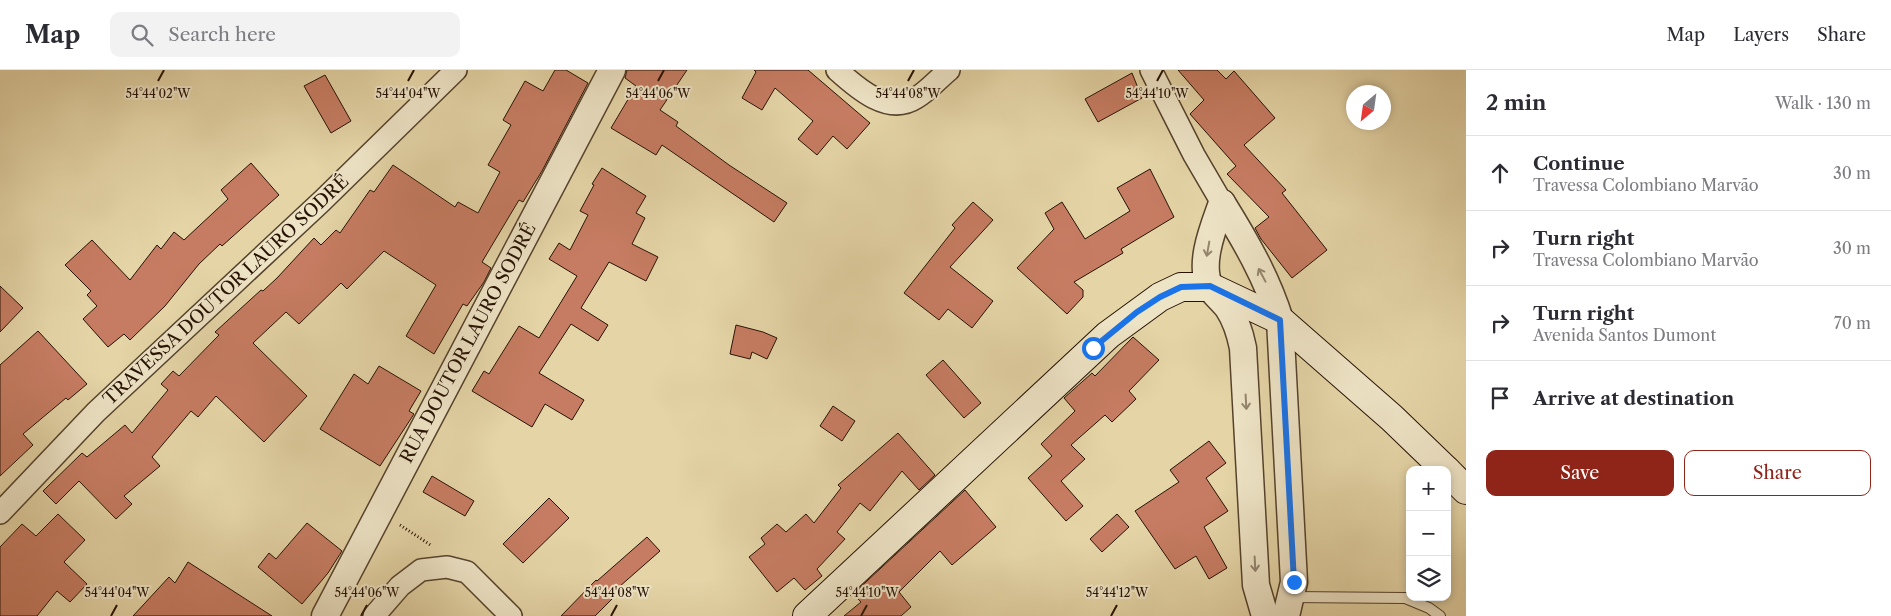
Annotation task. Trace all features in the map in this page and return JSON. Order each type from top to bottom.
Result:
[{"type":"main road","points":[[807,616],[1108,335],[1137,312],[1160,297],[1181,287],[1210,286],[1280,320],[1392,418],[1443,466]]},
{"type":"main road","points":[[1451,474],[1466,490]]},
{"type":"street","name":"TRAVESSA DOUTOR LAURO SODRÉ","points":[[0,513],[96,412],[322,201],[456,70]]},
{"type":"street","name":"RUA DOUTOR LAURO SODRÉ","points":[[325,616],[379,510],[612,70]]},
{"type":"street","points":[[837,70],[876,100],[893,104],[914,100],[949,70]]},
{"type":"street","points":[[1151,70],[1194,155],[1242,235],[1270,291],[1280,320],[1294,582],[1288,607]]},
{"type":"street","points":[[1222,203],[1207,254],[1206,271],[1210,286],[1228,308],[1237,324],[1243,348],[1256,585],[1265,616]]},
{"type":"street","points":[[374,616],[400,586],[421,570],[447,567],[466,572],[511,616]]},
{"type":"lane","points":[[1288,607],[1405,598],[1430,608],[1440,616]]},
{"type":"path","points":[[379,510],[433,547]]},
{"type":"building","points":[[555,70],[566,70],[588,83],[542,171],[523,202],[519,200],[482,262],[491,268],[484,282],[467,306],[463,304],[434,354],[406,336],[436,285],[384,251],[347,289],[341,283],[299,324],[286,312],[253,343],[307,396],[264,442],[216,396],[198,417],[191,411],[152,457],[160,466],[124,496],[132,504],[116,519],[79,481],[56,504],[43,491],[82,453],[87,457],[125,425],[132,433],[168,390],[161,384],[173,371],[179,376],[219,335],[215,332],[277,278],[314,238],[321,245],[336,230],[340,233],[370,190],[374,192],[393,165],[455,207],[458,202],[478,213],[500,172],[488,165],[511,125],[503,120],[525,81],[543,91]]},
{"type":"building","points":[[627,70],[687,70],[660,110],[678,122],[676,126],[729,165],[787,203],[774,222],[662,145],[656,155],[611,128],[636,86],[625,78]]},
{"type":"building","points":[[754,70],[808,70],[870,123],[847,149],[833,136],[817,155],[798,139],[813,121],[775,88],[762,110],[742,98],[756,72]]},
{"type":"building","points":[[1178,70],[1217,70],[1226,79],[1234,71],[1275,118],[1244,145],[1286,190],[1282,193],[1327,250],[1292,278],[1261,239],[1255,228],[1269,217],[1227,174],[1236,166],[1190,114],[1204,100]]},
{"type":"building","points":[[1132,73],[1142,98],[1098,122],[1085,99]]},
{"type":"building","points":[[325,75],[351,121],[331,133],[304,86]]},
{"type":"building","points":[[251,163],[279,195],[199,264],[165,306],[130,340],[124,334],[108,347],[83,319],[97,306],[87,295],[91,291],[65,265],[92,240],[130,280],[157,245],[161,249],[174,232],[184,240],[228,199],[221,190]]},
{"type":"building","points":[[602,168],[646,196],[636,213],[645,218],[632,244],[658,257],[646,281],[609,262],[581,308],[608,325],[598,341],[571,324],[539,373],[584,400],[572,420],[545,404],[532,427],[472,391],[484,371],[489,374],[519,326],[539,338],[577,276],[549,259],[559,243],[570,250],[588,215],[580,211],[594,185],[592,184]]},
{"type":"building","points":[[1150,169],[1174,217],[1121,249],[1123,253],[1074,282],[1083,290],[1083,297],[1067,314],[1017,268],[1054,229],[1045,213],[1062,202],[1085,239],[1130,211],[1117,188]]},
{"type":"building","points":[[973,202],[993,220],[950,267],[993,301],[972,328],[948,309],[939,320],[904,293],[955,228],[952,225]]},
{"type":"building","points":[[0,286],[23,308],[0,332]]},
{"type":"building","points":[[736,325],[777,338],[767,359],[752,352],[750,359],[730,354]]},
{"type":"building","points":[[38,331],[87,384],[68,400],[66,398],[23,434],[33,445],[0,476],[0,365]]},
{"type":"building","points":[[1133,337],[1159,360],[1129,391],[1136,399],[1112,422],[1105,415],[1071,445],[1085,459],[1061,481],[1083,506],[1066,521],[1028,478],[1052,456],[1041,444],[1075,411],[1064,398],[1092,373],[1095,376]]},
{"type":"building","points":[[943,360],[981,403],[964,418],[926,375]]},
{"type":"building","points":[[379,366],[421,391],[409,411],[414,414],[380,466],[320,429],[354,374],[368,384]]},
{"type":"building","points":[[833,406],[855,421],[842,441],[820,426]]},
{"type":"building","points":[[898,433],[935,475],[919,490],[902,471],[870,511],[860,503],[837,532],[845,539],[817,569],[822,576],[805,590],[794,578],[777,592],[749,557],[765,544],[761,538],[777,524],[786,532],[806,514],[814,523],[841,488],[838,485]]},
{"type":"building","points":[[1209,441],[1226,463],[1206,478],[1228,511],[1204,527],[1227,568],[1209,579],[1196,556],[1175,569],[1135,511],[1179,482],[1170,470]]},
{"type":"building","points":[[432,476],[474,501],[465,516],[423,492]]},
{"type":"building","points":[[965,490],[996,527],[952,565],[940,551],[899,592],[911,607],[901,616],[844,616],[861,602],[853,594]]},
{"type":"building","points":[[549,498],[569,518],[523,563],[503,544]]},
{"type":"building","points":[[58,514],[85,540],[64,562],[87,584],[70,602],[57,591],[37,616],[0,616],[0,547],[22,524],[36,536]]},
{"type":"building","points":[[1117,514],[1129,527],[1102,552],[1090,539]]},
{"type":"building","points":[[307,523],[342,551],[328,573],[302,604],[258,567],[269,553],[276,559]]},
{"type":"building","points":[[647,537],[660,551],[611,594],[614,597],[595,616],[561,616],[596,580]]},
{"type":"building","points":[[188,562],[272,616],[133,616],[169,577],[175,583]]},
{"type":"route","points":[[1093,348],[1137,312],[1160,297],[1181,287],[1210,286],[1280,320],[1294,582]]}]
